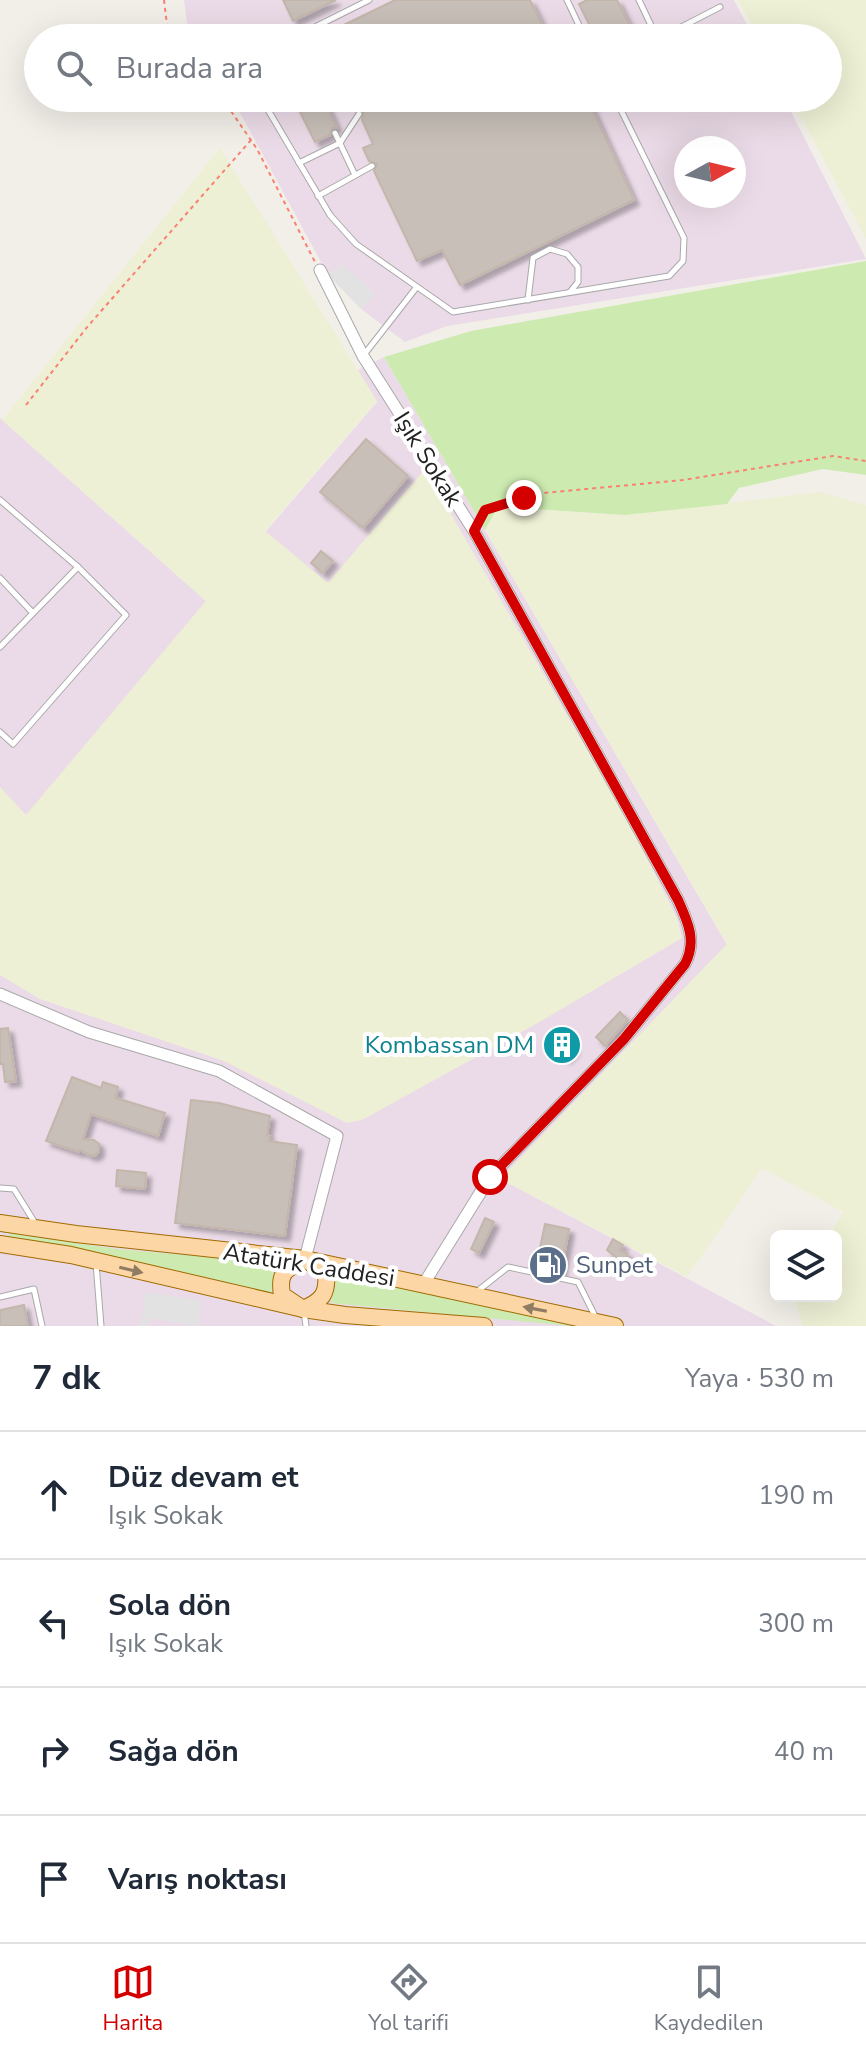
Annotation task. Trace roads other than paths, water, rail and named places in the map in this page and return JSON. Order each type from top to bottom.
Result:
[{"type":"main road","name":"Atatürk Caddesi","points":[[0,1223],[305,1259],[470,1297],[607,1324]]},
{"type":"main road","name":"Atatürk Caddesi","points":[[0,1244],[96,1262],[305,1318],[345,1315],[484,1326]]},
{"type":"main road","points":[[305,1259],[326,1273],[327,1288],[323,1298],[305,1318],[282,1295],[280,1281],[284,1272],[305,1259]]},
{"type":"street","name":"Işık Sokak","points":[[320,270],[363,356],[474,531],[678,900],[692,936],[691,953],[685,964],[624,1039],[490,1177],[423,1285]]},
{"type":"street","points":[[0,994],[89,1032],[219,1071],[337,1136],[305,1259]]},
{"type":"lane","points":[[321,24],[369,0]]},
{"type":"lane","points":[[567,0],[578,24]]},
{"type":"lane","points":[[639,0],[651,24]]},
{"type":"lane","points":[[686,24],[720,7]]},
{"type":"lane","points":[[269,112],[330,215],[356,244],[453,312],[669,276],[683,261],[684,238],[622,112]]},
{"type":"lane","points":[[299,163],[340,143],[359,114]]},
{"type":"lane","points":[[335,133],[355,175]]},
{"type":"lane","points":[[318,196],[372,166]]},
{"type":"lane","points":[[528,300],[533,258],[550,249],[567,254],[578,267],[578,282],[569,293]]},
{"type":"lane","points":[[363,356],[416,288]]},
{"type":"lane","points":[[0,500],[78,567],[126,615],[13,744],[0,732]]},
{"type":"lane","points":[[0,647],[78,567]]},
{"type":"lane","points":[[0,578],[32,612]]},
{"type":"lane","points":[[0,1188],[14,1189],[37,1228]]},
{"type":"lane","points":[[96,1262],[101,1326]]},
{"type":"lane","points":[[470,1297],[508,1267],[578,1282],[607,1324]]},
{"type":"lane","points":[[0,1297],[34,1289],[42,1326]]},
{"type":"place","name":"Kombassan DM","points":[[562,1045]]},
{"type":"place","name":"Sunpet","points":[[548,1265]]}]
